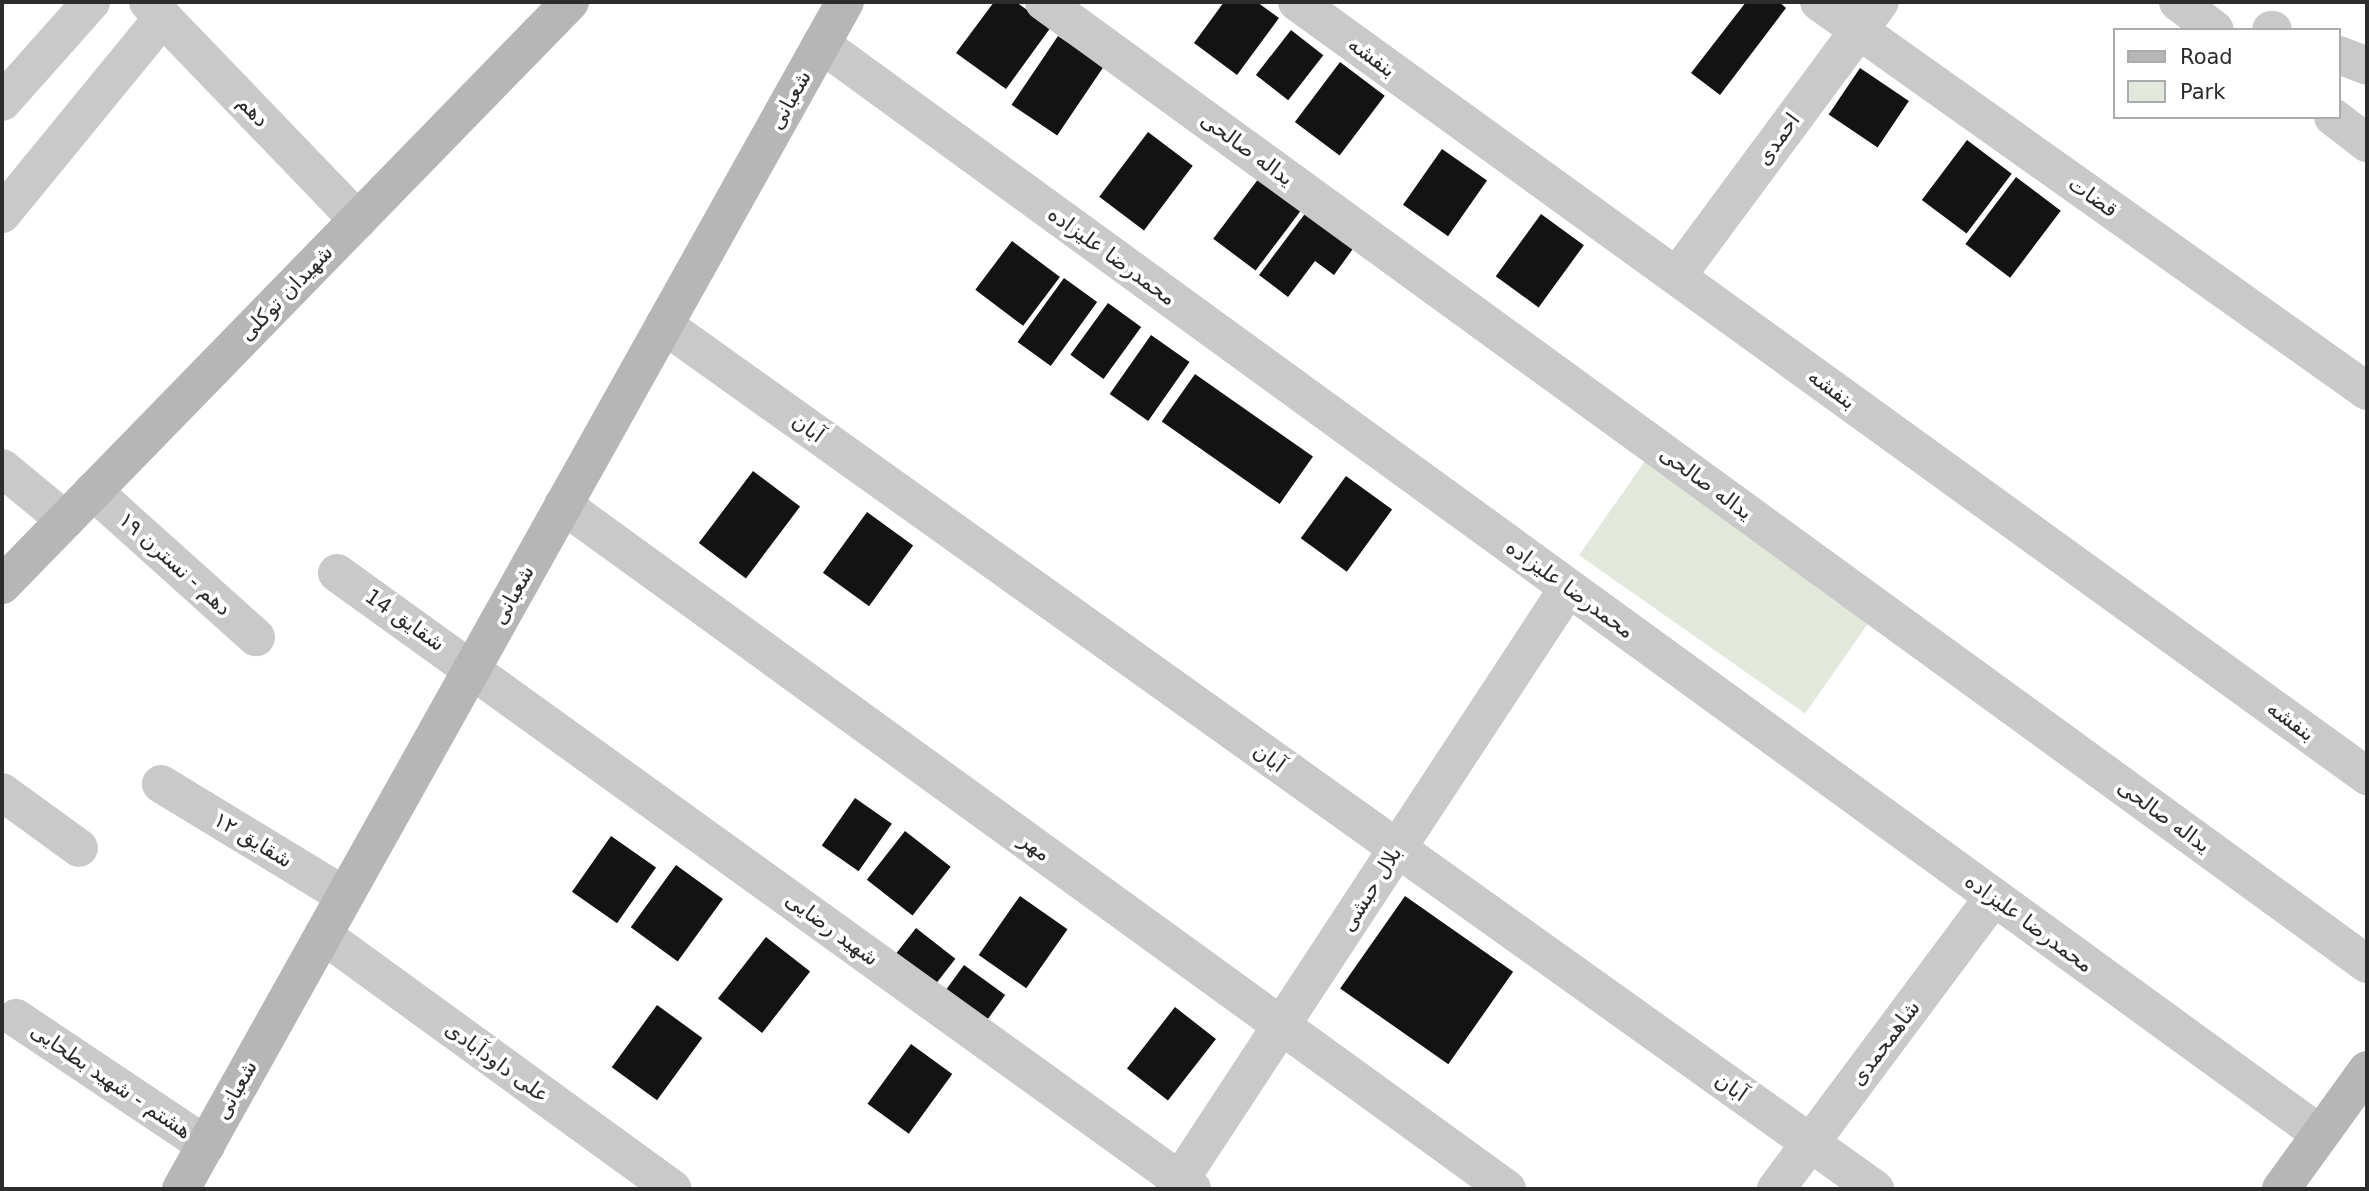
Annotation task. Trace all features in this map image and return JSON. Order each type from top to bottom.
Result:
[{"type":"street","points":[[2,102],[91,2]]},
{"type":"street","name":"شهیدان توکلی","points":[[2,584],[570,2]]},
{"type":"street","name":"شعبانی","points":[[181,1189],[845,2]]},
{"type":"street","name":"یداله صالحی","points":[[1044,2],[2367,964]]},
{"type":"street","name":"بنفشه","points":[[1297,2],[2367,776]]},
{"type":"street","name":"قضات","points":[[1819,2],[1870,16],[2367,391]]},
{"type":"street","points":[[2178,2],[2212,28]]},
{"type":"street","points":[[2,214],[156,9]]},
{"type":"street","name":"دهم","points":[[156,9],[358,220]]},
{"type":"street","name":"احمدی","points":[[1676,276],[1870,16]]},
{"type":"street","name":"محمدرضا علیزاده","points":[[821,44],[2320,1134]]},
{"type":"street","points":[[2341,56],[2367,66]]},
{"type":"street","points":[[2336,119],[2367,143]]},
{"type":"street","name":"آبان","points":[[664,325],[1875,1189]]},
{"type":"street","points":[[2,468],[65,520]]},
{"type":"street","name":"دهم - نسترن ۱۹","points":[[93,491],[256,637]]},
{"type":"street","name":"مهر","points":[[564,505],[1507,1189]]},
{"type":"street","name":"شقایق 14","points":[[337,573],[473,668]]},
{"type":"street","name":"بلال حبشی","points":[[1182,1186],[1396,848],[1568,588]]},
{"type":"street","name":"شهید رضایی","points":[[473,668],[1182,1186]]},
{"type":"street","name":"شقایق ۱۲","points":[[161,784],[345,896]]},
{"type":"street","points":[[2,792],[79,848]]},
{"type":"street","name":"شاهمحمدی","points":[[1776,1189],[1994,897]]},
{"type":"street","name":"علی داودآبادی","points":[[323,935],[672,1189]]},
{"type":"street","name":"هشتم - شهید بطحایی","points":[[16,1018],[206,1145]]},
{"type":"street","points":[[2281,1189],[2367,1070]]},
{"type":"green space","points":[[1645,461],[1871,619],[1805,714],[1579,555]]},
{"type":"building","points":[[994,2],[1016,2],[1051,27],[1006,89],[956,53]]},
{"type":"building","points":[[1224,2],[1257,2],[1279,18],[1237,75],[1194,43]]},
{"type":"building","points":[[1746,2],[1779,2],[1786,8],[1720,95],[1691,73]]},
{"type":"building","points":[[1291,30],[1323,55],[1288,100],[1256,75]]},
{"type":"building","points":[[1058,36],[1104,67],[1057,136],[1012,105]]},
{"type":"building","points":[[1340,62],[1385,96],[1340,156],[1295,122]]},
{"type":"building","points":[[1860,68],[1909,101],[1878,147],[1829,114]]},
{"type":"building","points":[[1148,132],[1193,166],[1144,230],[1099,197]]},
{"type":"building","points":[[1967,140],[2012,174],[1967,234],[1922,200]]},
{"type":"building","points":[[1442,149],[1487,181],[1448,236],[1403,205]]},
{"type":"building","points":[[2016,177],[2061,211],[2010,278],[1965,244]]},
{"type":"building","points":[[1259,178],[1301,210],[1256,271],[1213,239]]},
{"type":"building","points":[[1307,211],[1355,246],[1334,275],[1315,261],[1288,297],[1259,275]]},
{"type":"building","points":[[1541,214],[1584,245],[1539,307],[1496,276]]},
{"type":"building","points":[[1012,241],[1060,277],[1023,326],[975,290]]},
{"type":"building","points":[[1064,278],[1097,302],[1051,366],[1018,342]]},
{"type":"building","points":[[1108,303],[1141,327],[1104,379],[1070,355]]},
{"type":"building","points":[[1151,335],[1190,362],[1148,421],[1110,394]]},
{"type":"building","points":[[1195,374],[1313,457],[1280,504],[1162,422]]},
{"type":"building","points":[[753,471],[800,507],[746,578],[699,543]]},
{"type":"building","points":[[1346,476],[1392,510],[1347,572],[1301,538]]},
{"type":"building","points":[[867,512],[913,546],[869,606],[823,573]]},
{"type":"building","points":[[855,798],[892,824],[859,871],[822,846]]},
{"type":"building","points":[[905,831],[951,867],[913,916],[867,880]]},
{"type":"building","points":[[611,836],[656,868],[617,923],[572,892]]},
{"type":"building","points":[[676,865],[723,899],[678,961],[631,927]]},
{"type":"building","points":[[1020,896],[1068,929],[1026,988],[979,955]]},
{"type":"building","points":[[1405,896],[1513,972],[1448,1064],[1340,989]]},
{"type":"building","points":[[916,928],[955,959],[932,989],[893,958]]},
{"type":"building","points":[[766,937],[810,971],[762,1033],[718,998]]},
{"type":"building","points":[[964,965],[1005,995],[984,1025],[942,995]]},
{"type":"building","points":[[657,1005],[702,1038],[657,1100],[612,1067]]},
{"type":"building","points":[[1175,1007],[1216,1039],[1168,1100],[1127,1068]]},
{"type":"building","points":[[911,1044],[952,1074],[909,1134],[868,1104]]}]
